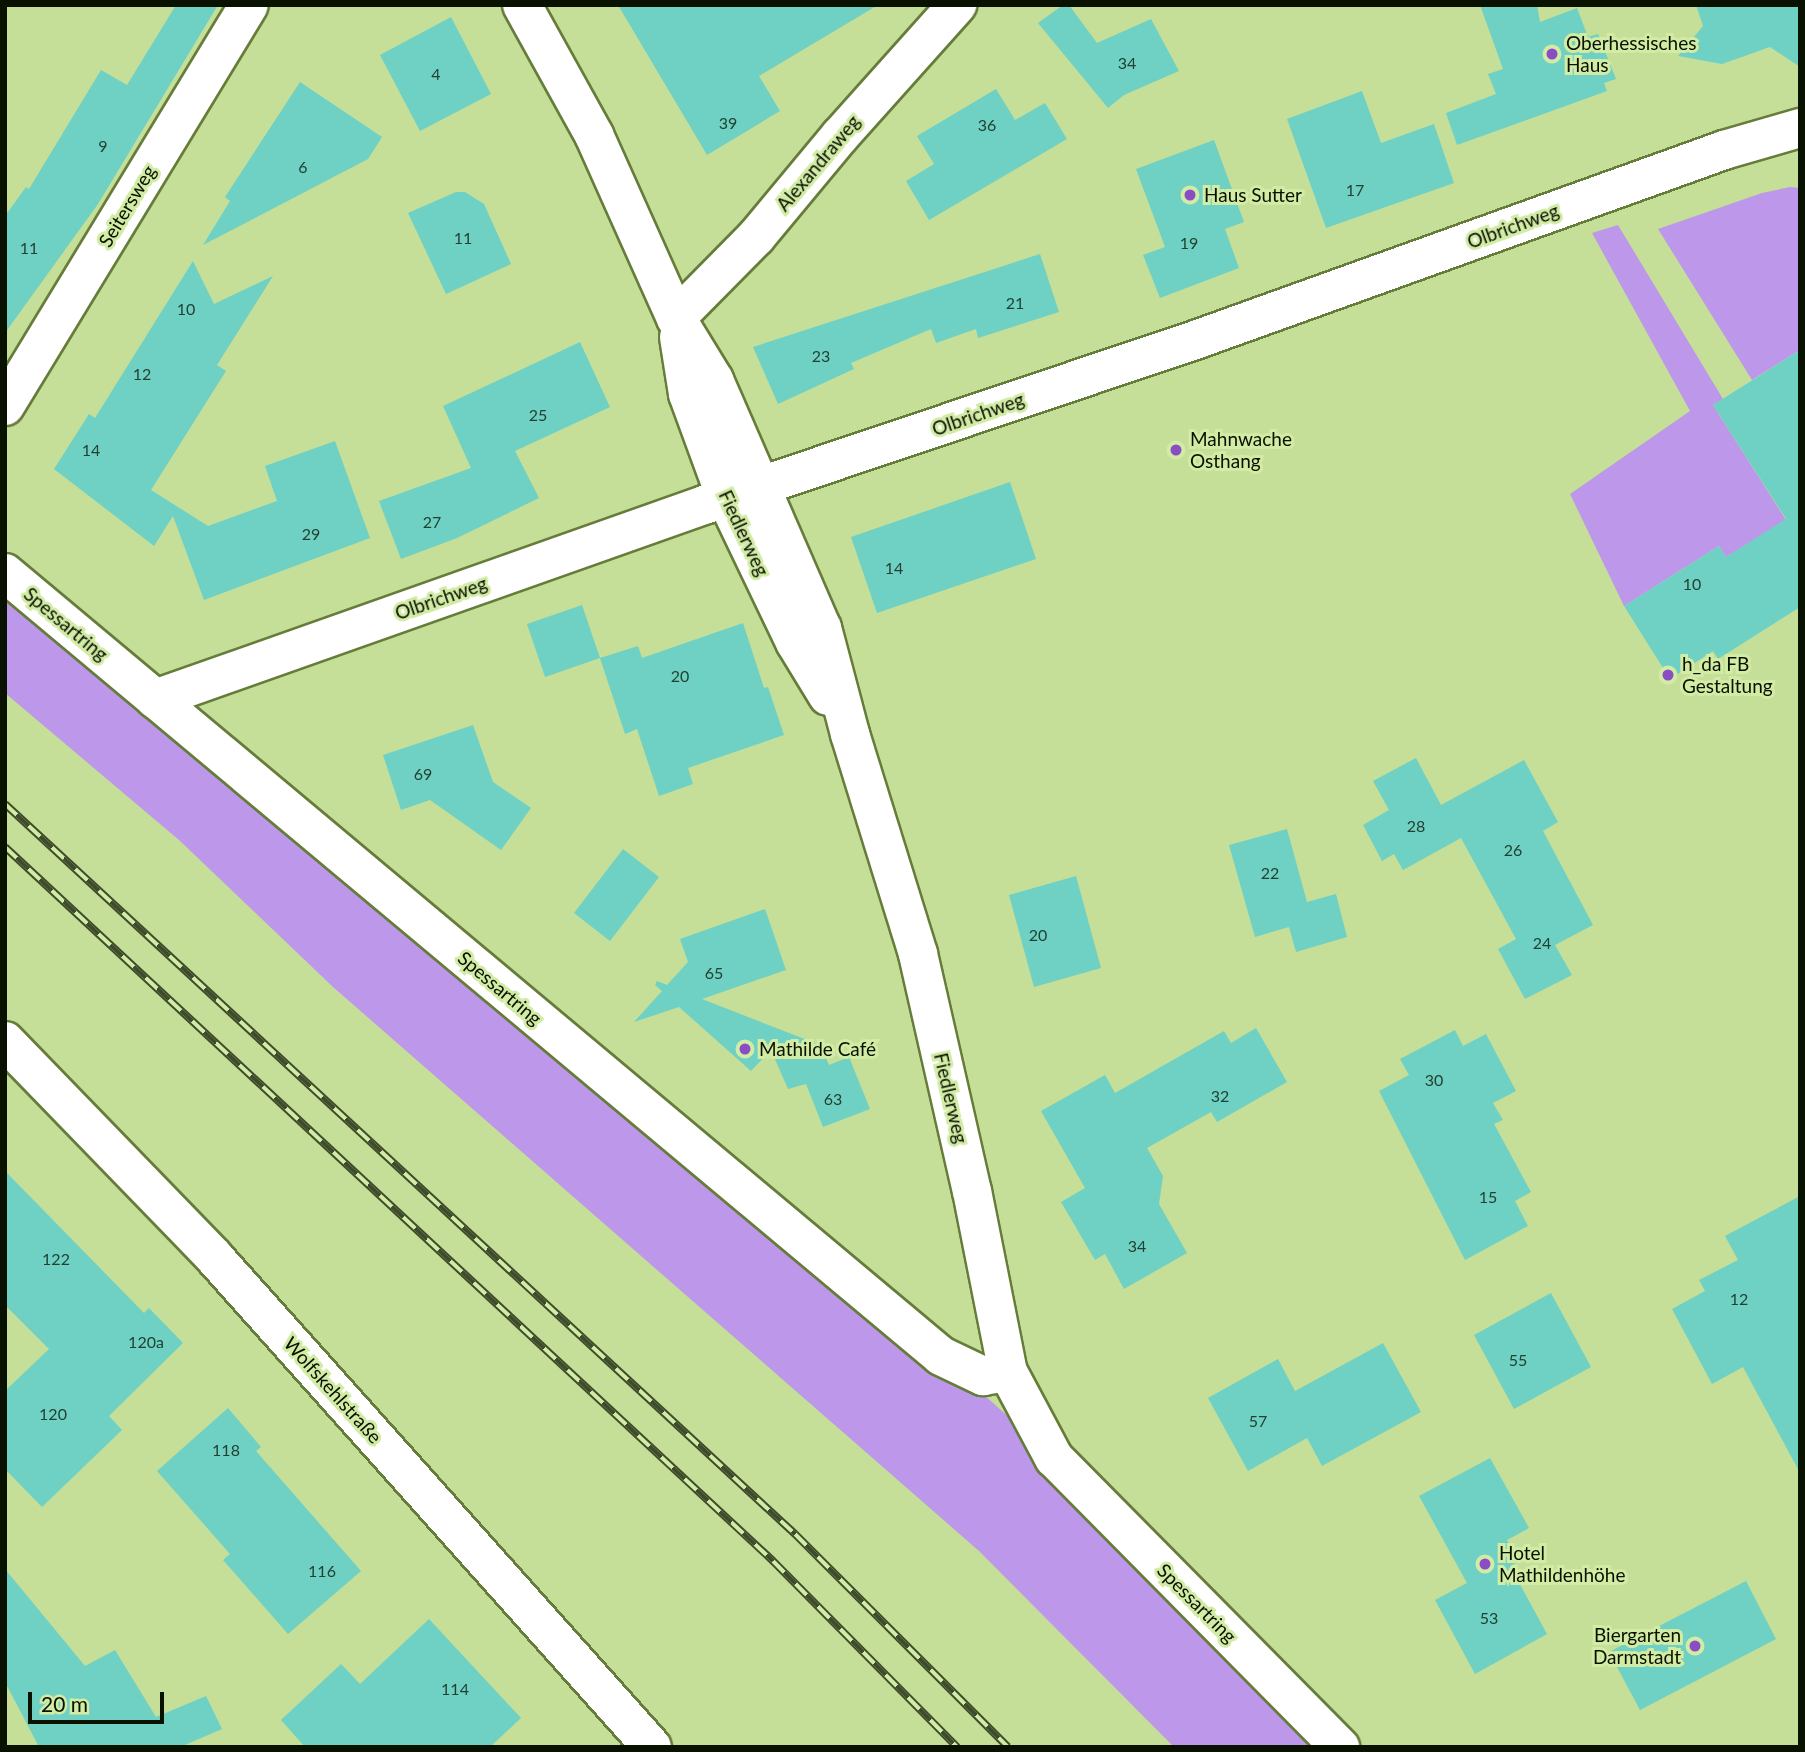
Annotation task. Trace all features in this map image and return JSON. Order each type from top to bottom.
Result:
[{"type":"street","name":"Seitersweg","points":[[5,406],[248,5]]},
{"type":"street","name":"Fiedlerweg","points":[[522,5],[594,135],[676,317],[714,380],[742,493],[822,628],[850,734],[918,954],[972,1191],[1008,1372],[1054,1458]]},
{"type":"street","name":"Alexandraweg","points":[[676,317],[756,237],[840,136],[957,5]]},
{"type":"street","name":"Olbrichweg","points":[[155,699],[742,493],[1211,335],[1724,150],[1800,128]]},
{"type":"street","name":"Spessartring","points":[[5,573],[942,1356],[982,1376],[1008,1372]]},
{"type":"street","name":"Wolfskehlstraße","points":[[5,1041],[214,1257],[652,1747]]},
{"type":"street","name":"Spessartring","points":[[1054,1458],[1340,1747]]},
{"type":"shaded area","points":[[1790,187],[1800,188],[1800,350],[1752,380],[1658,229],[1762,193]]},
{"type":"shaded area","points":[[1618,225],[1723,399],[1713,405],[1786,520],[1726,557],[1719,546],[1624,606],[1570,494],[1690,411],[1592,233]]},
{"type":"shaded area","points":[[5,573],[941,1356],[1054,1458],[1340,1747],[1174,1747],[979,1551],[333,987],[179,840],[5,693]]},
{"type":"building","points":[[176,5],[218,5],[98,204],[5,333],[5,216],[26,187],[29,189],[101,70],[127,85]]},
{"type":"building","points":[[618,5],[878,5],[759,76],[780,111],[707,155]]},
{"type":"building","points":[[1063,5],[1069,5],[1097,43],[1151,19],[1179,71],[1124,95],[1108,108],[1038,23]]},
{"type":"building","name":"Oberhessisches Haus","points":[[1480,5],[1537,5],[1540,22],[1577,8],[1588,37],[1598,34],[1616,79],[1604,83],[1607,91],[1457,145],[1446,113],[1496,94],[1488,74],[1503,69]]},
{"type":"building","points":[[1696,5],[1800,5],[1800,67],[1770,47],[1722,64],[1678,56],[1703,26]]},
{"type":"building","points":[[451,17],[491,94],[420,131],[380,55]]},
{"type":"building","points":[[300,82],[382,137],[368,159],[203,245],[230,201],[225,197]]},
{"type":"building","points":[[996,89],[1015,120],[1045,103],[1067,139],[929,220],[906,181],[934,164],[917,136]]},
{"type":"building","points":[[1362,91],[1381,143],[1434,124],[1454,183],[1326,228],[1287,119]]},
{"type":"building","name":"Haus Sutter","points":[[1214,140],[1244,222],[1225,229],[1239,268],[1160,298],[1143,255],[1165,247],[1136,169]]},
{"type":"building","points":[[456,192],[465,192],[484,204],[511,264],[446,294],[408,213]]},
{"type":"building","points":[[1040,254],[1059,312],[978,338],[976,329],[936,343],[931,329],[851,363],[854,369],[778,404],[753,347]]},
{"type":"building","points":[[193,261],[214,304],[273,276],[217,365],[226,371],[151,490],[208,526],[277,501],[265,466],[335,441],[370,538],[204,600],[173,516],[154,546],[54,469],[89,414],[95,418]]},
{"type":"building","points":[[580,342],[610,407],[515,451],[539,498],[457,538],[401,559],[379,501],[471,468],[443,406]]},
{"type":"building","points":[[1800,350],[1800,607],[1718,659],[1713,651],[1670,679],[1624,606],[1719,546],[1726,557],[1786,519],[1713,405]]},
{"type":"building","points":[[1010,482],[1036,559],[877,613],[851,537]]},
{"type":"building","points":[[582,605],[600,658],[545,677],[527,624]]},
{"type":"building","points":[[743,623],[764,688],[768,687],[784,735],[688,768],[693,784],[659,796],[637,729],[625,734],[600,658],[638,646],[642,658]]},
{"type":"building","points":[[473,725],[493,782],[531,808],[501,850],[430,800],[401,810],[383,755]]},
{"type":"building","points":[[1416,758],[1441,805],[1524,760],[1558,822],[1543,831],[1593,925],[1555,945],[1572,975],[1525,999],[1498,949],[1516,939],[1461,838],[1403,870],[1394,854],[1382,861],[1363,825],[1389,810],[1373,781]]},
{"type":"building","points":[[1287,829],[1307,902],[1336,894],[1347,937],[1296,952],[1289,927],[1255,937],[1229,845]]},
{"type":"building","points":[[623,849],[659,877],[610,941],[574,913]]},
{"type":"building","points":[[1076,876],[1101,968],[1034,987],[1009,895]]},
{"type":"building","points":[[765,909],[786,970],[702,999],[820,1045],[829,1065],[849,1057],[870,1109],[823,1127],[806,1084],[788,1089],[771,1050],[751,1071],[679,1007],[634,1022],[662,991],[655,985],[657,981],[667,985],[688,962],[680,939]]},
{"type":"building","points":[[1256,1028],[1287,1082],[1217,1122],[1211,1112],[1147,1148],[1163,1176],[1159,1204],[1187,1253],[1124,1289],[1105,1254],[1095,1260],[1061,1202],[1085,1188],[1041,1111],[1105,1075],[1115,1093],[1224,1031],[1231,1043]]},
{"type":"building","points":[[1455,1030],[1463,1046],[1486,1034],[1516,1091],[1493,1103],[1503,1120],[1494,1124],[1531,1192],[1515,1201],[1528,1226],[1465,1260],[1379,1091],[1409,1075],[1400,1059]]},
{"type":"building","points":[[5,1171],[144,1313],[149,1308],[183,1343],[109,1416],[122,1430],[42,1507],[5,1469],[5,1391],[49,1349],[5,1305]]},
{"type":"building","points":[[1800,1196],[1800,1473],[1743,1367],[1712,1384],[1672,1309],[1705,1291],[1699,1280],[1738,1260],[1725,1236]]},
{"type":"building","points":[[1551,1293],[1591,1367],[1514,1409],[1474,1335]]},
{"type":"building","points":[[1383,1343],[1421,1412],[1322,1466],[1307,1438],[1248,1471],[1208,1398],[1278,1359],[1295,1391]]},
{"type":"building","points":[[228,1408],[261,1447],[256,1451],[361,1571],[288,1634],[223,1560],[230,1554],[157,1471]]},
{"type":"building","name":"Hotel Mathildenhöhe","points":[[1490,1458],[1529,1528],[1507,1540],[1519,1561],[1510,1566],[1547,1634],[1475,1674],[1435,1600],[1467,1583],[1419,1496]]},
{"type":"building","points":[[5,1569],[85,1666],[115,1650],[156,1717],[206,1696],[222,1729],[180,1747],[39,1747],[5,1682]]},
{"type":"building","points":[[1746,1581],[1776,1639],[1640,1710],[1609,1652]]},
{"type":"building","points":[[429,1619],[521,1718],[490,1747],[305,1747],[281,1720],[341,1664],[360,1684]]},
{"type":"railway","points":[[5,804],[795,1534],[1008,1747]]},
{"type":"railway","points":[[5,847],[773,1561],[957,1747]]},
{"type":"place","name":"Oberhessisches Haus","points":[[1552,54]]},
{"type":"place","name":"Haus Sutter","points":[[1190,195]]},
{"type":"place","name":"Mahnwache Osthang","points":[[1176,450]]},
{"type":"place","name":"h_da FB Gestaltung","points":[[1668,675]]},
{"type":"place","name":"Mathilde Café","points":[[745,1049]]},
{"type":"place","name":"Hotel Mathildenhöhe","points":[[1485,1564]]},
{"type":"place","name":"Biergarten Darmstadt","points":[[1695,1646]]}]
